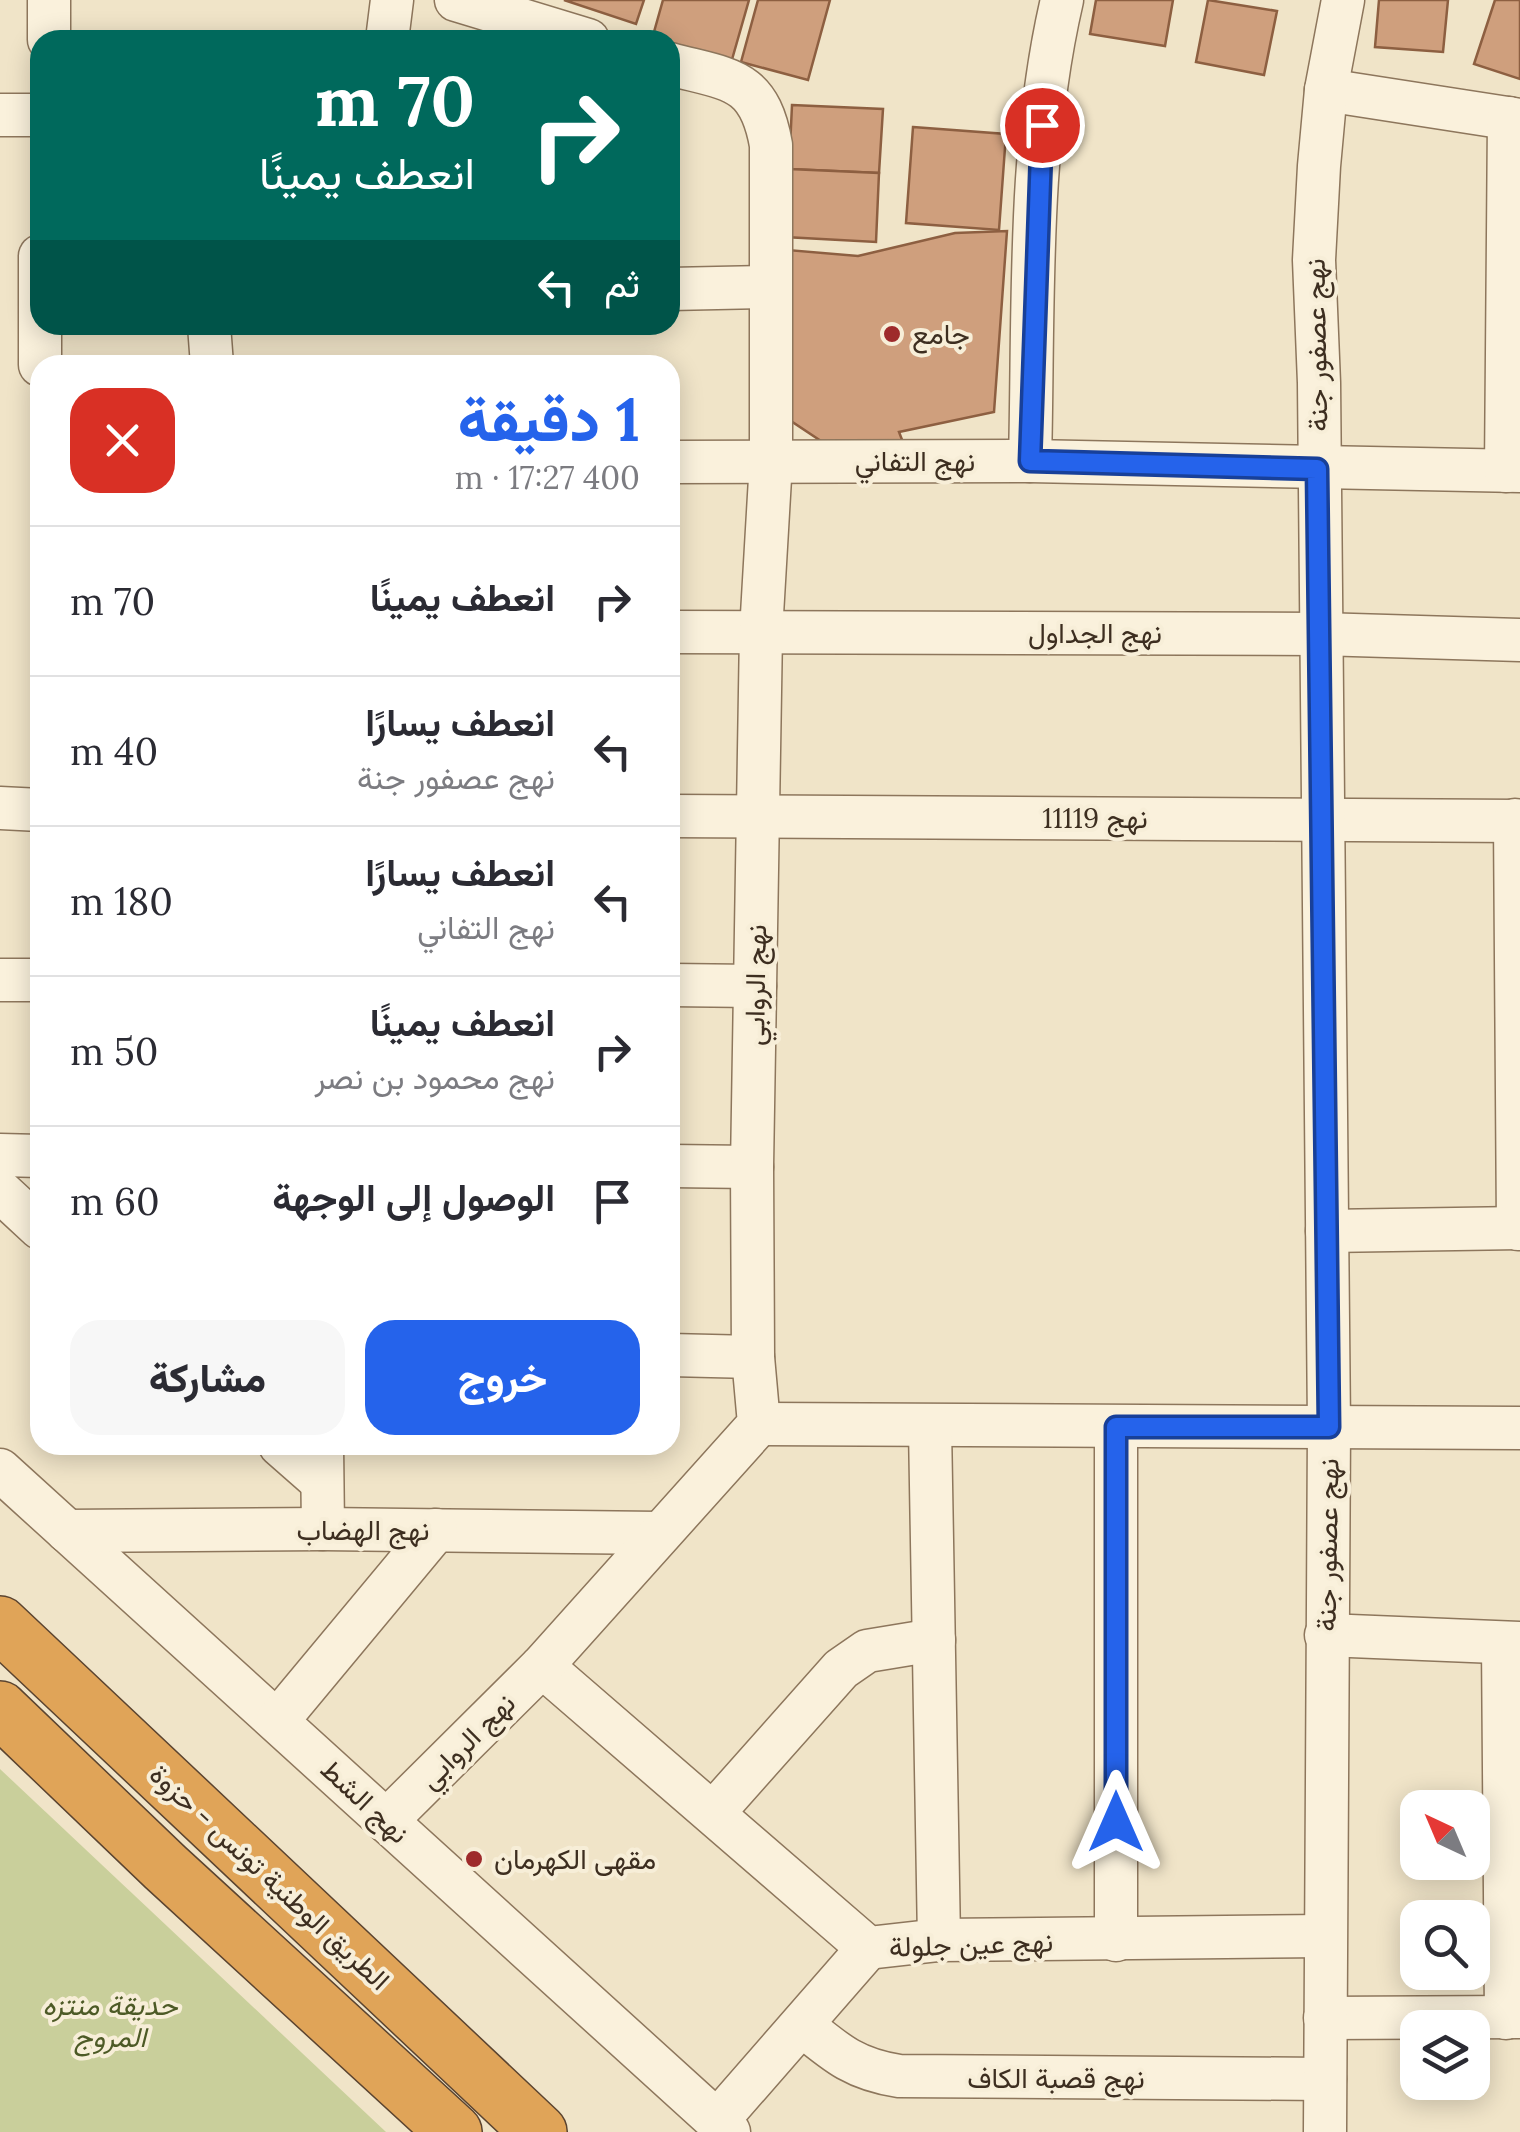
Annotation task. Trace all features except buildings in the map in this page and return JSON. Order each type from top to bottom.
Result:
[{"type":"highway","name":"الطريق الوطنية تونس - حزوة","points":[[0,1624],[539,2132]]},
{"type":"highway","points":[[0,1709],[164,1867],[454,2132]]},
{"type":"street","points":[[49,30],[50,0]]},
{"type":"street","points":[[388,30],[392,0]]},
{"type":"street","points":[[456,0],[551,30]]},
{"type":"street","points":[[1030,461],[1038,161],[1045,90],[1062,0]]},
{"type":"street","name":"نهج عصفور جنة","points":[[1325,2132],[1329,1427],[1314,260],[1326,90],[1343,0]]},
{"type":"street","name":"نهج الروابي","points":[[386,1822],[542,1666],[759,1424],[754,1357],[752,1167],[761,632],[771,461],[771,145],[767,120],[755,96],[735,82],[680,67]]},
{"type":"street","points":[[1326,90],[1515,119],[1513,471]]},
{"type":"street","points":[[0,116],[30,115]]},
{"type":"street","points":[[680,289],[769,287]]},
{"type":"street","name":"نهج التفاني","points":[[680,462],[1030,461],[1513,471]]},
{"type":"street","name":"نهج الجداول","points":[[680,632],[1320,634],[1520,640]]},
{"type":"street","points":[[0,808],[30,810]]},
{"type":"street","name":"نهج 11119","points":[[680,816],[1517,821]]},
{"type":"street","points":[[1327,1231],[1519,1228],[1517,821]]},
{"type":"street","points":[[0,980],[30,980]]},
{"type":"street","points":[[680,985],[755,986]]},
{"type":"street","points":[[0,1155],[30,1156]]},
{"type":"street","points":[[680,1166],[752,1167]]},
{"type":"street","points":[[0,1191],[30,1219]]},
{"type":"street","points":[[680,1355],[754,1357]]},
{"type":"street","points":[[759,1424],[1520,1428]]},
{"type":"street","points":[[930,1426],[939,1940]]},
{"type":"street","points":[[1116,1427],[1116,1940]]},
{"type":"street","points":[[321,1463],[323,1529]]},
{"type":"street","name":"نهج الشط","points":[[0,1470],[723,2127]]},
{"type":"street","points":[[278,1720],[436,1530]]},
{"type":"street","name":"نهج الهضاب","points":[[67,1531],[659,1533]]},
{"type":"street","points":[[1324,2018],[1513,2018],[1512,1643],[1326,1635]]},
{"type":"street","points":[[713,1814],[840,1669],[867,1652],[934,1640]]},
{"type":"street","name":"نهج عين جلولة","points":[[542,1666],[868,1948],[939,1940],[1325,1936]]},
{"type":"street","points":[[723,2127],[868,1948]]},
{"type":"street","name":"نهج قصبة الكاف","points":[[802,2026],[853,2064],[898,2076],[1325,2079]]},
{"type":"green space","name":"حديقة منتزه المروج","points":[[0,1769],[386,2132],[0,2132]]},
{"type":"place","name":"جامع","points":[[892,334]]},
{"type":"place","name":"مقهى الكهرمان","points":[[474,1859]]},
{"type":"route","points":[[1042,125],[1030,461],[1317,469],[1329,1427],[1116,1427],[1116,1822]]}]
